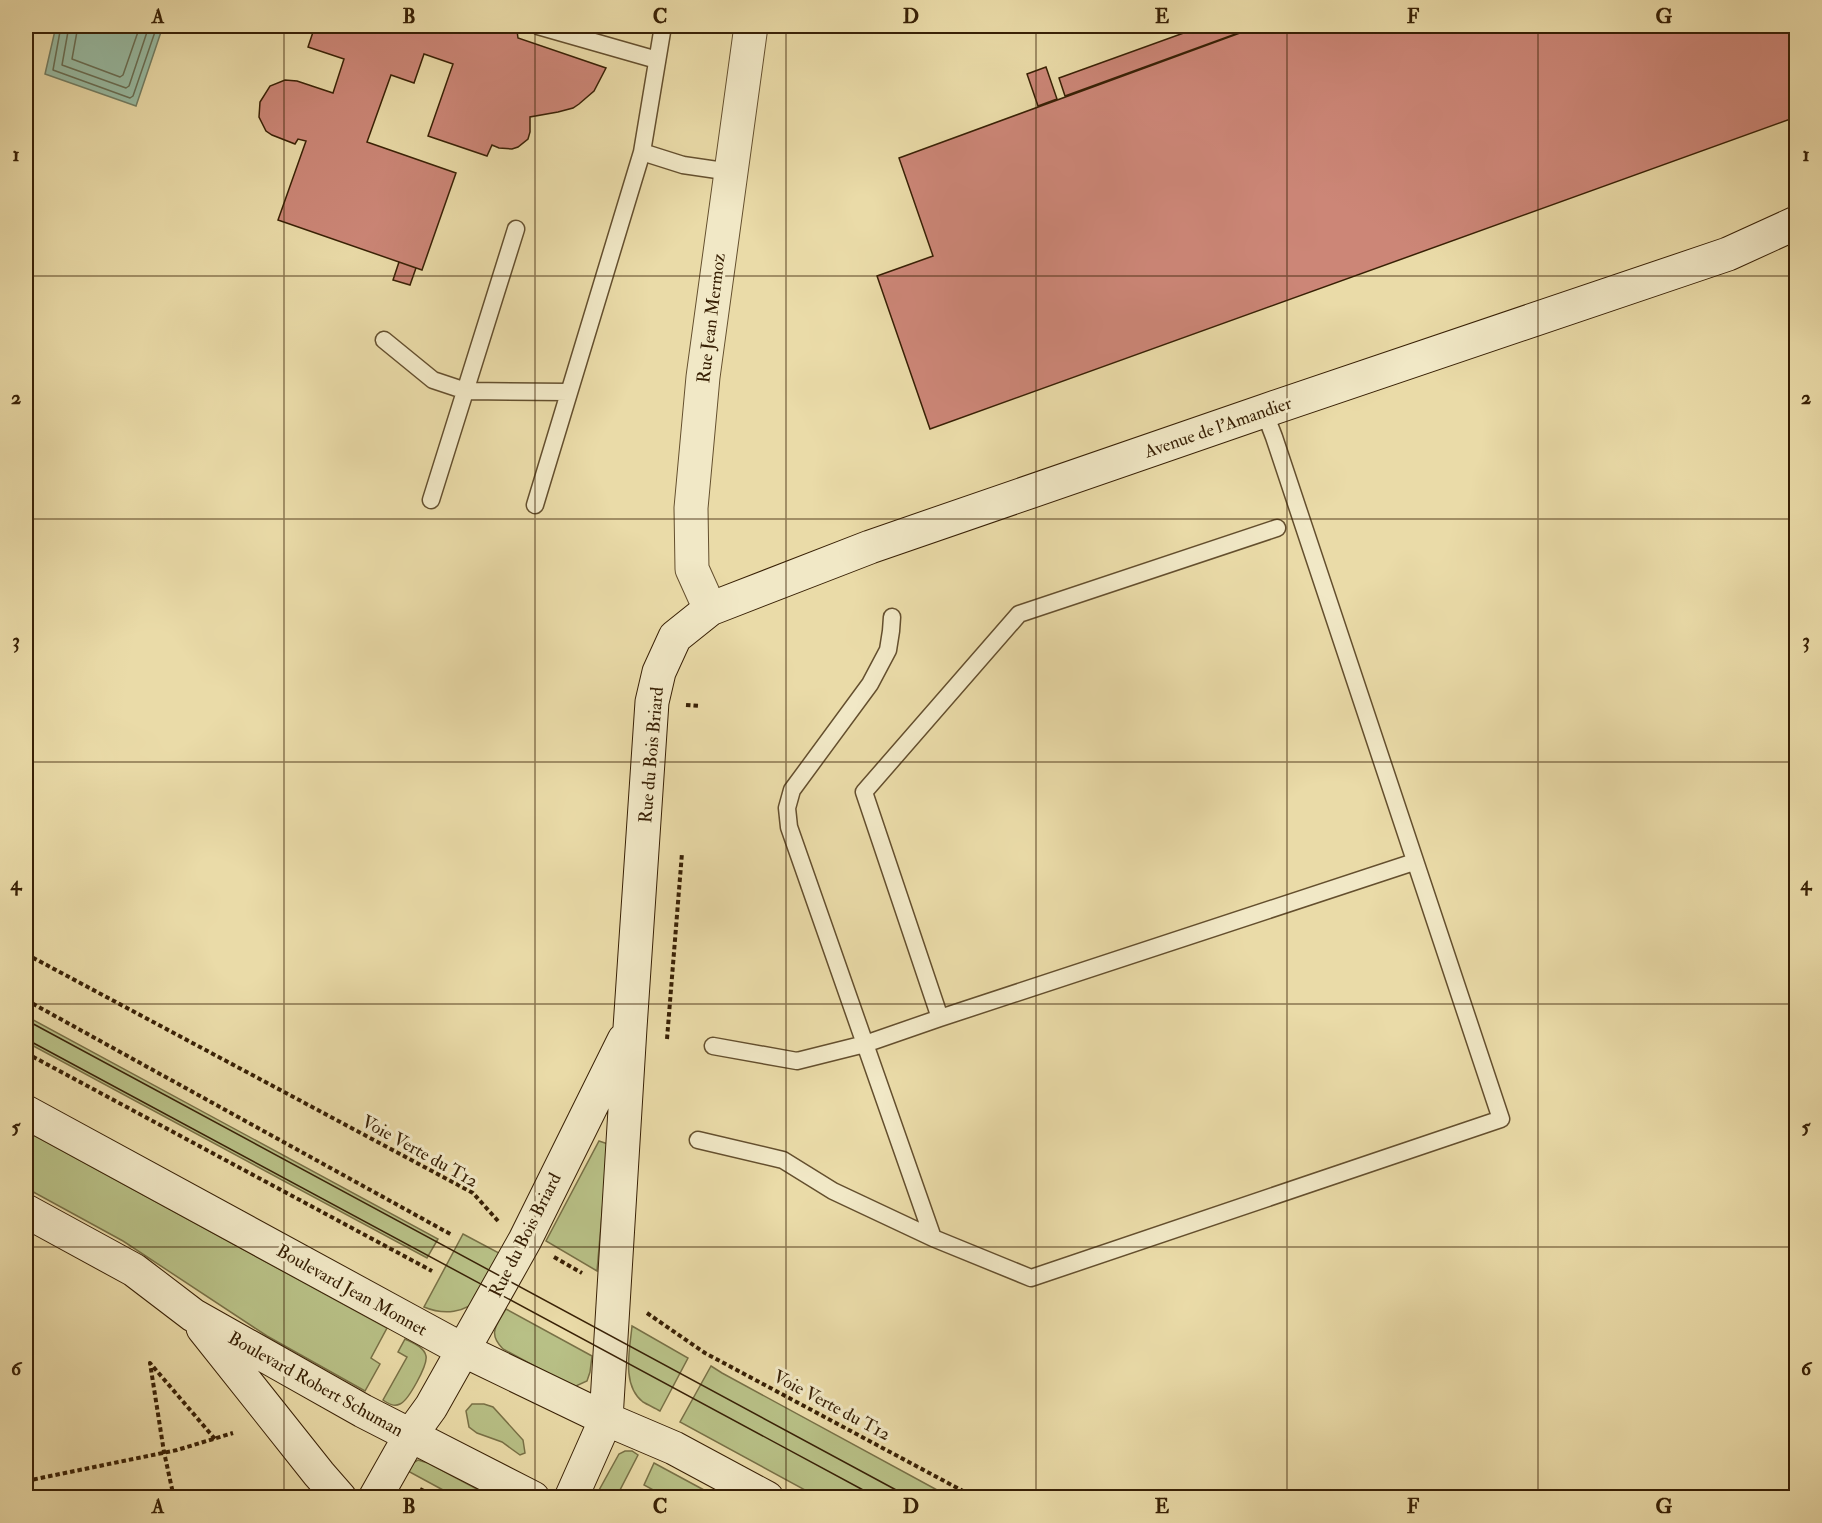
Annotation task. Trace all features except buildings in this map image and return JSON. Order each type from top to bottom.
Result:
[{"type":"main road","name":"Rue Jean Mermoz","points":[[710,609],[692,569],[691,508],[703,376],[751,26]]},
{"type":"main road","name":"Avenue de l'Amandier","points":[[710,609],[870,547],[1728,254],[1797,223]]},
{"type":"main road","name":"Avenue de l'Amandier","points":[[1728,254],[1797,242]]},
{"type":"main road","name":"Rue du Bois Briard","points":[[606,1419],[652,702],[659,672],[675,637],[710,609]]},
{"type":"main road","name":"Rue du Bois Briard","points":[[410,1436],[431,1407],[525,1240],[630,1028]]},
{"type":"main road","name":"Boulevard Jean Monnet","points":[[26,1112],[463,1350],[606,1419],[674,1448],[767,1497]]},
{"type":"main road","name":"Boulevard Robert Schuman","points":[[26,1211],[134,1270],[193,1315],[410,1436],[375,1497]]},
{"type":"main road","name":"Boulevard Robert Schuman","points":[[193,1315],[314,1468],[340,1497]]},
{"type":"main road","points":[[571,1497],[606,1419]]},
{"type":"main road","points":[[410,1436],[533,1497]]},
{"type":"lane","points":[[538,26],[657,60]]},
{"type":"lane","points":[[535,505],[642,152],[663,26]]},
{"type":"lane","points":[[642,152],[683,165],[731,172]]},
{"type":"lane","points":[[431,500],[516,229]]},
{"type":"lane","points":[[384,340],[433,380],[466,391],[569,392]]},
{"type":"lane","points":[[698,1140],[783,1160],[833,1191],[933,1238],[1030,1278],[1501,1119],[1264,411]]},
{"type":"lane","points":[[940,1018],[864,792],[1019,614],[1277,528]]},
{"type":"lane","points":[[892,617],[888,650],[870,684],[792,790],[787,808],[789,827],[933,1238]]},
{"type":"lane","points":[[713,1046],[797,1061],[866,1044],[1414,862]]},
{"type":"path","points":[[682,705],[700,706]]},
{"type":"path","name":"Voie Verte du T12","points":[[26,954],[473,1193],[505,1230],[614,1292],[705,1353],[976,1497]]},
{"type":"path","points":[[26,1000],[452,1234]]},
{"type":"path","points":[[26,1053],[432,1271]]},
{"type":"path","points":[[174,1497],[164,1452],[150,1363],[215,1439]]},
{"type":"path","points":[[26,1481],[164,1452],[233,1433]]},
{"type":"shaded area","points":[[26,1016],[438,1239],[427,1258],[26,1042]]},
{"type":"shaded area","points":[[26,1131],[387,1328],[371,1358],[380,1364],[365,1391],[267,1336],[123,1241],[26,1188]]},
{"type":"shaded area","points":[[599,1141],[608,1144],[597,1271],[546,1241]]},
{"type":"shaded area","points":[[463,1234],[499,1253],[483,1292],[474,1302],[461,1310],[446,1312],[424,1307]]},
{"type":"shaded area","points":[[506,1309],[592,1356],[587,1381],[576,1386],[566,1383],[503,1349],[495,1338],[495,1329]]},
{"type":"shaded area","points":[[632,1326],[688,1358],[660,1411],[643,1402],[636,1395],[629,1377]]},
{"type":"shaded area","points":[[405,1339],[423,1350],[426,1361],[408,1396],[398,1405],[389,1404],[383,1400],[407,1357],[398,1352]]},
{"type":"shaded area","points":[[711,1366],[950,1497],[812,1497],[807,1491],[680,1422]]},
{"type":"shaded area","points":[[472,1404],[493,1407],[523,1440],[525,1453],[520,1455],[502,1442],[477,1433],[469,1427],[466,1411]]},
{"type":"shaded area","points":[[632,1451],[638,1455],[618,1494],[624,1497],[597,1497],[619,1454]]},
{"type":"shaded area","points":[[418,1460],[492,1497],[452,1497],[406,1470],[409,1465]]},
{"type":"shaded area","points":[[654,1463],[717,1497],[666,1497],[644,1485]]},
{"type":"water","points":[[56,26],[163,26],[136,106],[45,74]]},
{"type":"tram line","points":[[26,1020],[911,1498]]},
{"type":"tram line","points":[[26,1039],[878,1498]]}]
